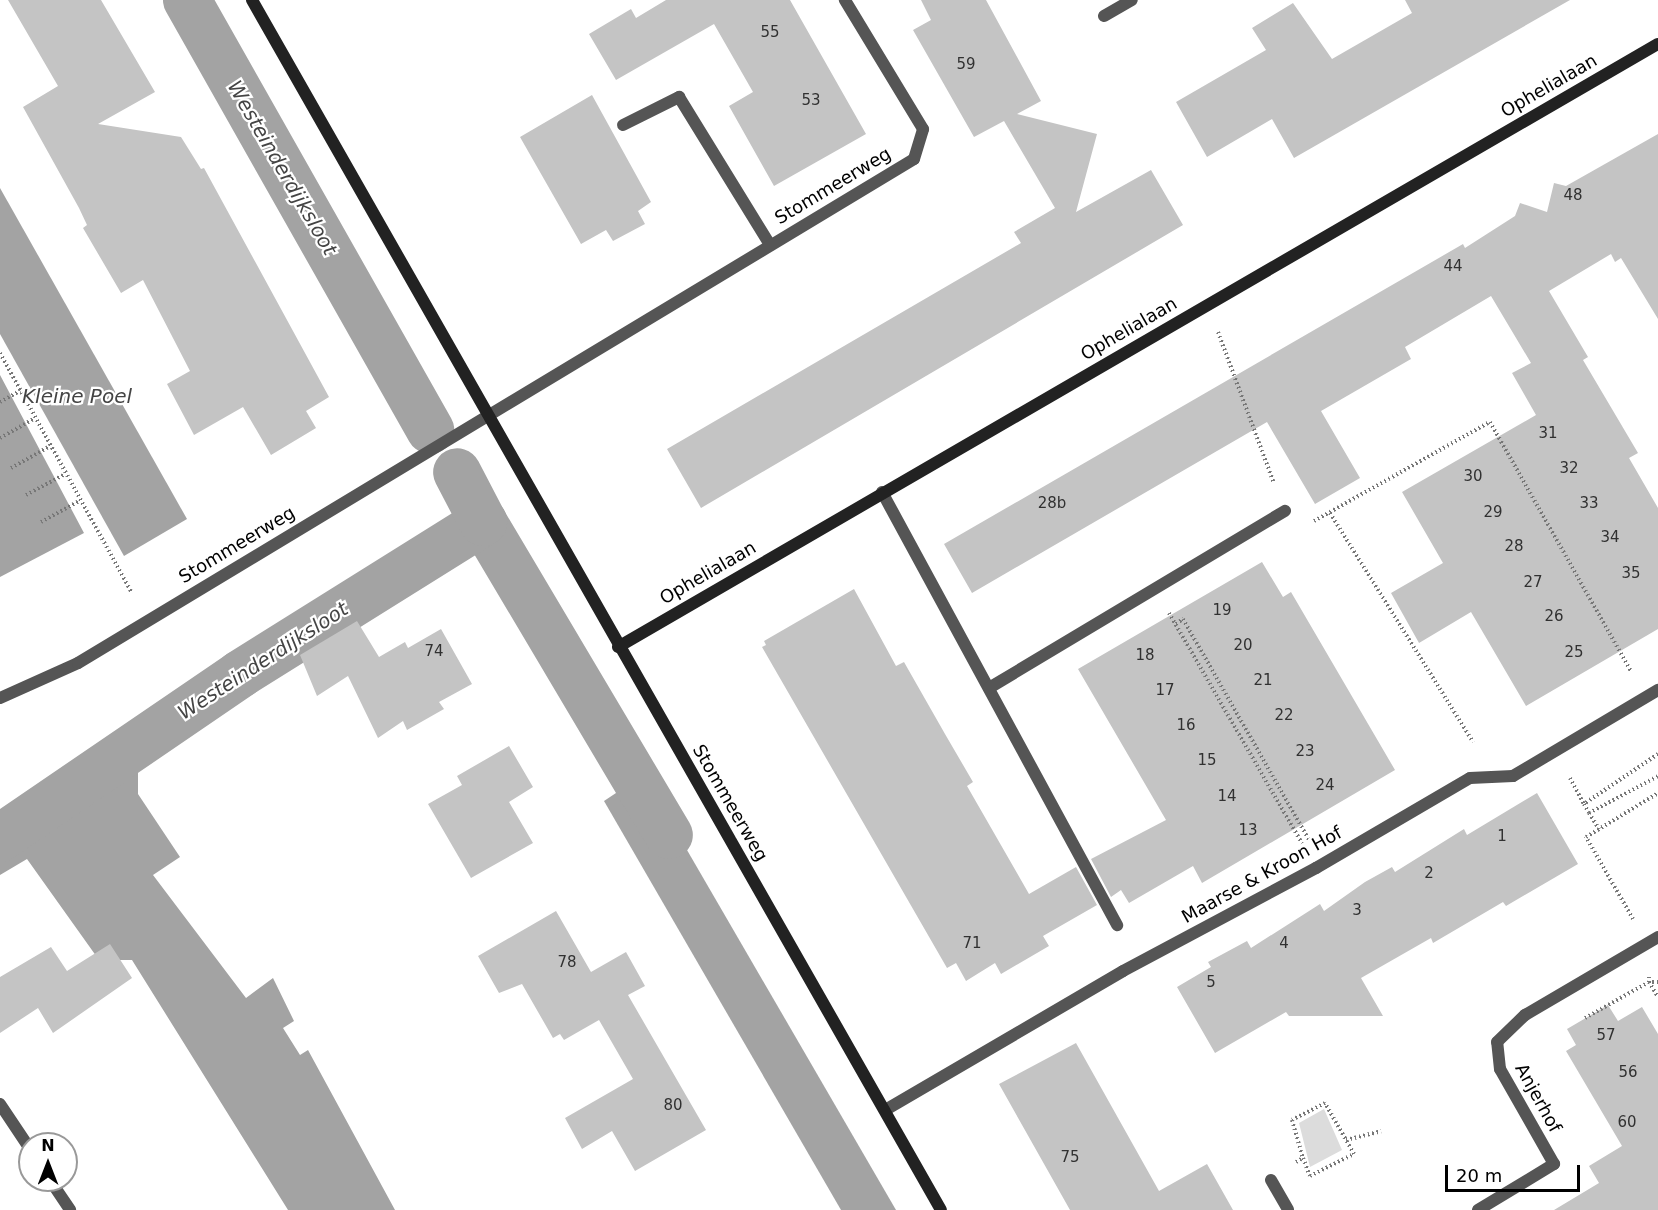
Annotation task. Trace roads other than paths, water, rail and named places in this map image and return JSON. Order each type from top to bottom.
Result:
[{"type":"main road","name":"Stommeerweg","points":[[252,0],[489,414],[618,647],[887,1109],[941,1210]]},
{"type":"main road","name":"Ophelialaan","points":[[618,647],[1658,44]]},
{"type":"street","name":"Stommeerweg","points":[[0,698],[78,663],[914,159],[923,129],[845,0]]},
{"type":"street","points":[[1104,16],[1132,0]]},
{"type":"street","name":"Stommeerweg","points":[[623,125],[679,97],[770,245]]},
{"type":"street","points":[[882,492],[1117,925]]},
{"type":"street","points":[[989,688],[1285,511]]},
{"type":"street","name":"Maarse & Kroon Hof","points":[[887,1109],[1470,778],[1513,776],[1658,690]]},
{"type":"street","name":"Anjerhof","points":[[1478,1210],[1554,1164],[1500,1069],[1497,1042],[1525,1015],[1653,940]]},
{"type":"street","points":[[0,1104],[19,1132]]},
{"type":"street","points":[[1271,1180],[1288,1210]]},
{"type":"street","points":[[58,1192],[70,1210]]},
{"type":"water","name":"Kleine Poel","points":[[0,188],[187,519],[124,556],[0,334]]},
{"type":"water","name":"Kleine Poel","points":[[0,375],[84,533],[0,577]]},
{"type":"water","points":[[147,721],[138,763],[138,794],[180,857],[153,875],[246,998],[273,978],[294,1021],[283,1028],[300,1055],[308,1050],[395,1210],[288,1210],[132,960],[99,960],[27,859],[0,875],[0,821]]},
{"type":"water","points":[[643,775],[896,1210],[841,1210],[604,801]]},
{"type":"waterway","name":"Westeinderdijksloot","points":[[187,0],[430,430]]},
{"type":"waterway","name":"Westeinderdijksloot","points":[[0,838],[240,674],[483,522],[457,472]]},
{"type":"waterway","points":[[483,522],[669,835]]}]
